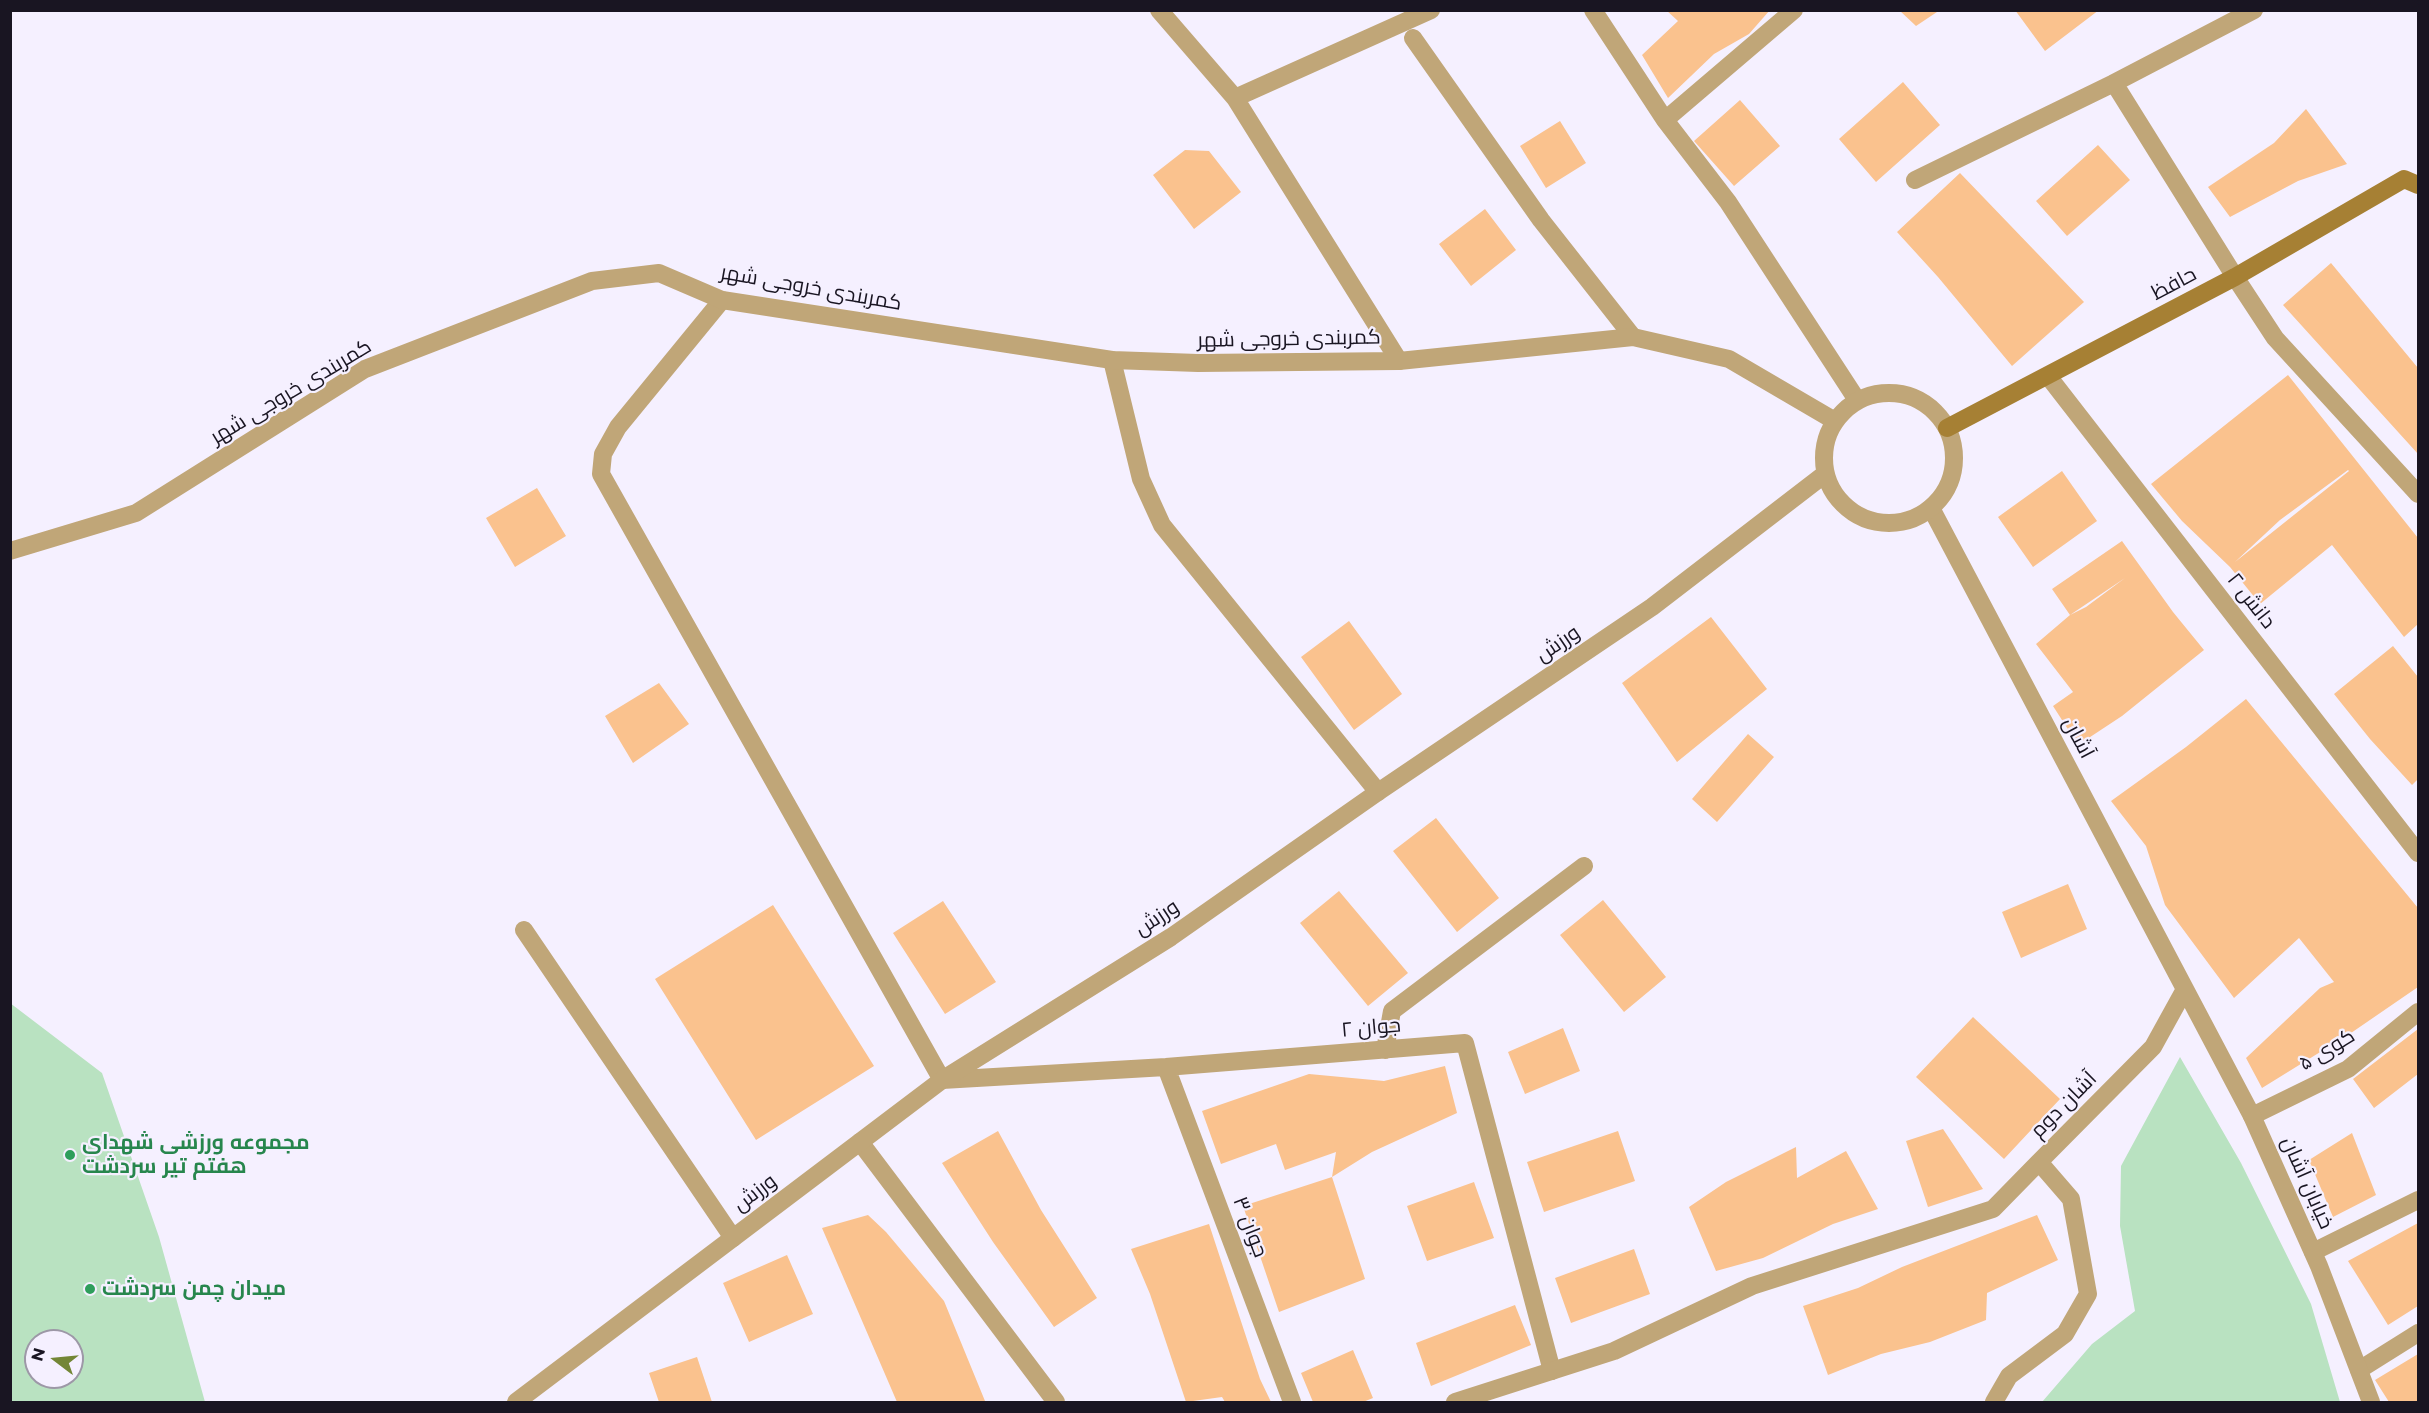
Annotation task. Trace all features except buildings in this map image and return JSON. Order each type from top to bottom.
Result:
[{"type":"main road","name":"حافظ","points":[[1947,428],[2235,277],[2404,179],[2418,184]]},
{"type":"street","points":[[1159,10],[1235,98],[1399,361]]},
{"type":"street","points":[[1235,98],[1431,10]]},
{"type":"street","points":[[1593,10],[1665,120],[1728,202],[1857,400]]},
{"type":"street","points":[[1665,120],[1794,10]]},
{"type":"street","points":[[1915,180],[2114,83],[2254,10]]},
{"type":"street","points":[[1413,38],[1541,220],[1633,337]]},
{"type":"street","points":[[2114,83],[2275,338],[2418,494]]},
{"type":"street","name":"کمربندی خروجی شهر","points":[[10,551],[136,513],[365,369],[592,280],[659,273],[722,300],[1112,360],[1198,363],[1399,361],[1633,337],[1729,359],[1836,421]]},
{"type":"street","points":[[722,300],[618,427],[603,454],[601,474],[942,1080]]},
{"type":"street","points":[[1112,360],[1141,479],[1162,525],[1378,792]]},
{"type":"street","name":"دانش ۲","points":[[2048,376],[2418,853]]},
{"type":"street","points":[[1877,393],[1898,393],[1918,399],[1935,411],[1947,428],[1954,448],[1953,470],[1946,490],[1931,508],[1913,519],[1891,524],[1869,520],[1849,511],[1834,494],[1824,474],[1824,451],[1829,431],[1840,413],[1857,400],[1877,393]]},
{"type":"street","name":"ورزش","points":[[516,1402],[942,1080],[1171,937],[1378,792],[1652,607],[1824,474]]},
{"type":"street","name":"آشان","points":[[1931,508],[2185,989]]},
{"type":"street","points":[[1385,1050],[1392,1011],[1584,866]]},
{"type":"street","points":[[525,930],[733,1238]]},
{"type":"street","name":"خیابان آشان","points":[[2185,989],[2252,1116],[2313,1252],[2371,1402]]},
{"type":"street","name":"آشان دوم","points":[[1994,1402],[2009,1376],[2065,1334],[2088,1294],[2071,1198],[2039,1161],[2153,1047],[2185,989]]},
{"type":"street","name":"کوی ۵","points":[[2252,1116],[2348,1069],[2418,1012]]},
{"type":"street","name":"جوان ۲","points":[[942,1080],[1166,1068],[1465,1043],[1552,1371]]},
{"type":"street","name":"جوان ۳","points":[[1166,1068],[1292,1402]]},
{"type":"street","points":[[860,1142],[1056,1402]]},
{"type":"street","points":[[1455,1402],[1614,1350],[1752,1286],[1993,1209],[2039,1161]]},
{"type":"street","points":[[2313,1252],[2418,1200]]},
{"type":"street","points":[[2359,1370],[2418,1333]]},
{"type":"green space","name":"مجموعه ورزشی شهدای هفتم تیر سردشت","points":[[10,1003],[102,1073],[159,1237],[205,1402],[11,1402]]},
{"type":"green space","points":[[2180,1057],[2241,1163],[2311,1304],[2340,1402],[2042,1402],[2092,1344],[2135,1311],[2120,1226],[2121,1166]]},
{"type":"place","name":"مجموعه ورزشی شهدای هفتم تیر سردشت","points":[[70,1155]]},
{"type":"place","name":"میدان چمن سردشت","points":[[90,1289]]}]
